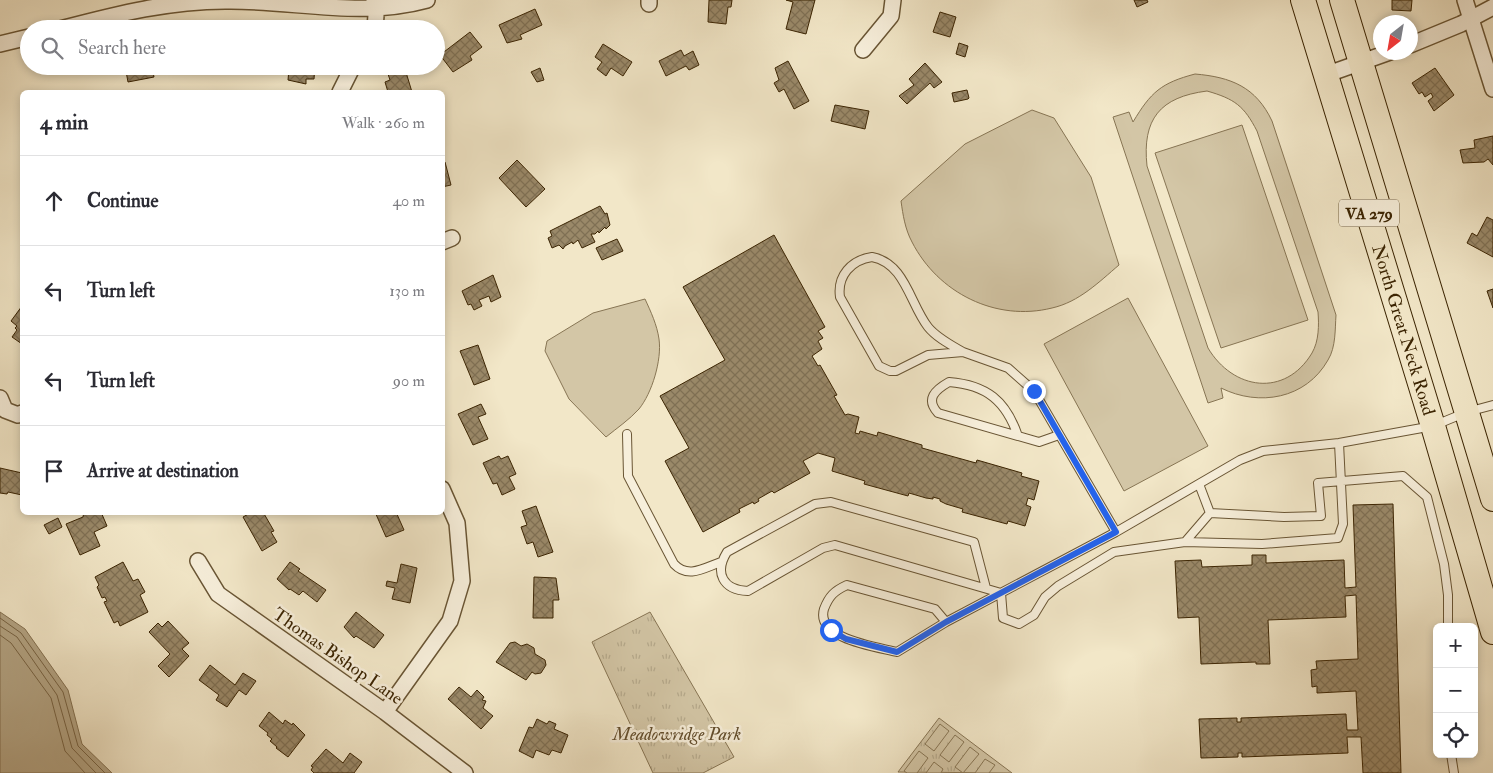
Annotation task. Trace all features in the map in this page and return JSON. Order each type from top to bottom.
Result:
[{"type":"main road","name":"North Great Neck Road","points":[[1303,0],[1328,74],[1493,632]]},
{"type":"main road","name":"North Great Neck Road","points":[[1342,0],[1493,499]]},
{"type":"street","points":[[94,20],[129,11],[206,1],[407,6],[428,0]]},
{"type":"street","points":[[863,50],[891,16],[893,0]]},
{"type":"street","points":[[1465,0],[1493,89]]},
{"type":"street","points":[[374,5],[375,20]]},
{"type":"street","points":[[1418,42],[1493,8]]},
{"type":"street","points":[[0,44],[20,39]]},
{"type":"street","points":[[1328,74],[1373,58]]},
{"type":"street","points":[[341,90],[348,75]]},
{"type":"street","points":[[0,398],[4,410],[20,414]]},
{"type":"street","points":[[385,712],[450,621],[462,581],[457,523],[445,496]]},
{"type":"street","name":"Thomas Bishop Lane","points":[[198,561],[218,594],[385,712],[465,773]]},
{"type":"lane","points":[[963,352],[928,355],[896,371],[890,371],[879,366],[840,297],[840,281],[847,270],[855,262],[872,257],[889,263],[897,272],[927,326],[934,334],[963,352],[995,362],[1021,378],[1034,391],[1116,532]]},
{"type":"lane","points":[[1018,436],[1011,417],[992,395],[977,388],[949,382],[933,392],[930,399],[932,407],[938,413],[1018,436],[1039,442],[1059,435]]},
{"type":"lane","points":[[946,622],[935,609],[847,585],[835,591],[828,599],[823,614],[826,623],[839,636],[897,652],[946,622],[1116,532],[1240,460],[1263,452],[1339,443],[1433,426],[1467,412],[1493,405]]},
{"type":"lane","points":[[626,434],[628,476],[674,564],[686,572],[692,573],[721,562]]},
{"type":"lane","points":[[1001,593],[1003,618],[1019,624],[1034,615],[1045,597],[1058,586],[1114,552],[1185,542],[1262,544],[1338,538],[1343,524],[1339,443]]},
{"type":"lane","points":[[1210,513],[1284,517],[1321,516],[1318,484],[1403,476],[1427,497],[1444,564],[1448,595],[1448,623]]},
{"type":"lane","points":[[1199,484],[1210,513]]},
{"type":"lane","points":[[986,588],[974,542],[831,502],[815,504],[727,552],[721,562],[720,572],[723,580],[740,590],[748,591],[823,548],[835,545],[1001,593]]},
{"type":"lane","points":[[1185,542],[1210,513]]},
{"type":"lane","points":[[1452,758],[1454,773]]},
{"type":"green space","points":[[1195,74],[1208,75],[1231,81],[1250,92],[1266,109],[1272,121],[1336,315],[1334,344],[1328,360],[1319,373],[1307,384],[1280,396],[1266,398],[1251,397],[1221,388],[1223,398],[1208,403],[1113,117],[1129,112],[1133,122],[1145,103],[1158,90],[1183,77]],"holes":[[[1207,91],[1225,97],[1238,105],[1248,115],[1257,131],[1318,312],[1317,338],[1312,353],[1301,367],[1288,377],[1274,382],[1259,383],[1245,380],[1231,373],[1208,348],[1147,166],[1146,150],[1148,135],[1151,123],[1158,113],[1166,105],[1177,99]]]},
{"type":"green space","points":[[1032,110],[1054,118],[1091,177],[1119,265],[1088,291],[1062,305],[1031,311],[1010,311],[990,307],[971,299],[953,289],[937,276],[923,260],[912,242],[905,222],[901,201],[965,144]]},
{"type":"green space","points":[[1242,125],[1308,320],[1221,348],[1155,153]]},
{"type":"green space","points":[[1128,298],[1208,446],[1124,491],[1044,344]]},
{"type":"green space","points":[[645,299],[652,314],[659,339],[659,357],[655,376],[648,394],[639,409],[606,437],[569,399],[545,351],[547,341],[593,313]]},
{"type":"green space","name":"Meadowridge Park","points":[[650,612],[734,757],[703,773],[653,773],[592,642]]},
{"type":"green space","points":[[939,718],[1012,773],[898,772]]},
{"type":"green space","points":[[940,724],[949,731],[934,751],[925,744]]},
{"type":"green space","points":[[955,735],[964,742],[949,762],[940,755]]},
{"type":"green space","points":[[970,747],[979,754],[963,773],[955,767]]},
{"type":"green space","points":[[919,751],[928,758],[917,773],[907,773],[904,771]]},
{"type":"green space","points":[[985,759],[995,765],[989,773],[975,773]]},
{"type":"green space","points":[[934,762],[943,769],[941,773],[926,773]]},
{"type":"water","points":[[0,612],[25,629],[68,690],[82,744],[112,773],[0,773]]},
{"type":"building","points":[[709,0],[732,0],[731,7],[728,7],[726,24],[708,22]]},
{"type":"building","points":[[786,0],[815,0],[806,34],[786,29],[793,2]]},
{"type":"building","points":[[1134,0],[1147,0],[1148,2],[1137,7]]},
{"type":"building","points":[[1392,0],[1412,0],[1411,11],[1392,10]]},
{"type":"building","points":[[535,9],[542,25],[520,35],[522,39],[507,43],[499,25]]},
{"type":"building","points":[[940,12],[956,17],[950,37],[933,32]]},
{"type":"building","points":[[470,32],[482,47],[470,56],[472,60],[453,72],[445,62],[445,51]]},
{"type":"building","points":[[959,43],[968,46],[965,57],[956,54]]},
{"type":"building","points":[[603,44],[632,62],[623,76],[611,68],[606,76],[597,69],[602,62],[595,57]]},
{"type":"building","points":[[681,50],[684,56],[693,51],[699,65],[689,70],[686,66],[666,76],[659,61]]},
{"type":"building","points":[[788,61],[809,101],[794,109],[784,89],[779,92],[774,83],[779,80],[775,68]]},
{"type":"building","points":[[925,63],[942,82],[934,88],[930,83],[907,104],[899,96],[914,85],[909,79]]},
{"type":"building","points":[[540,68],[544,80],[537,82],[531,72]]},
{"type":"building","points":[[1435,68],[1454,95],[1434,111],[1428,101],[1433,97],[1431,93],[1425,97],[1422,92],[1419,94],[1412,83]]},
{"type":"building","points":[[127,75],[154,75],[154,77],[128,82]]},
{"type":"building","points":[[288,75],[314,75],[314,79],[306,79],[306,84],[288,80]]},
{"type":"building","points":[[388,75],[407,75],[411,90],[387,90],[385,82],[390,80]]},
{"type":"building","points":[[967,90],[968,99],[954,102],[952,93]]},
{"type":"building","points":[[835,105],[869,111],[865,129],[831,121]]},
{"type":"building","points":[[1493,136],[1493,165],[1488,159],[1484,162],[1463,163],[1460,150],[1475,148],[1474,140]]},
{"type":"building","points":[[517,160],[545,189],[526,207],[499,178]]},
{"type":"building","points":[[445,162],[451,185],[445,186]]},
{"type":"building","points":[[600,206],[605,214],[607,213],[610,225],[599,233],[598,231],[595,234],[591,234],[595,242],[582,248],[578,240],[573,244],[572,242],[565,246],[563,249],[559,245],[552,248],[548,238],[552,236],[550,231]]},
{"type":"building","points":[[1487,217],[1493,220],[1493,257],[1467,243],[1472,233],[1477,236]]},
{"type":"building","points":[[774,235],[825,327],[818,331],[823,338],[818,341],[822,349],[812,356],[818,366],[820,365],[837,395],[834,396],[845,415],[859,417],[855,433],[859,434],[860,431],[877,436],[878,432],[922,445],[922,448],[976,463],[977,460],[1022,473],[1021,476],[1039,481],[1034,500],[1028,498],[1026,505],[1031,507],[1025,526],[1008,521],[1007,524],[962,512],[963,509],[946,504],[940,501],[940,499],[933,497],[933,499],[926,498],[909,493],[908,496],[864,484],[865,481],[832,471],[835,458],[818,453],[803,461],[810,473],[774,493],[772,491],[758,499],[759,501],[754,504],[753,502],[739,509],[740,512],[703,532],[665,461],[689,448],[660,396],[725,360],[683,287]]},
{"type":"building","points":[[617,239],[623,251],[602,260],[596,248]]},
{"type":"building","points":[[493,275],[501,297],[491,302],[489,296],[479,300],[482,306],[474,310],[471,304],[468,305],[462,291]]},
{"type":"building","points":[[1493,289],[1493,308],[1487,291]]},
{"type":"building","points":[[20,309],[20,343],[12,337],[17,330],[15,328],[17,326],[11,321]]},
{"type":"building","points":[[478,345],[490,379],[474,385],[460,351]]},
{"type":"building","points":[[481,404],[486,414],[478,417],[488,439],[473,445],[458,414]]},
{"type":"building","points":[[499,456],[501,459],[508,456],[516,474],[509,477],[515,489],[502,495],[497,483],[493,484],[483,463]]},
{"type":"building","points":[[0,468],[20,473],[20,495],[8,492],[7,494],[0,493]]},
{"type":"building","points":[[1393,504],[1401,773],[1363,773],[1361,737],[1347,737],[1348,753],[1242,757],[1242,753],[1238,753],[1238,757],[1201,758],[1199,719],[1237,718],[1237,722],[1241,722],[1241,718],[1346,714],[1347,730],[1358,730],[1356,691],[1317,693],[1317,686],[1312,687],[1311,670],[1317,669],[1316,661],[1358,659],[1356,595],[1345,596],[1346,617],[1268,620],[1270,664],[1256,664],[1256,662],[1201,664],[1199,617],[1178,618],[1175,561],[1201,560],[1202,567],[1252,565],[1252,555],[1266,555],[1266,563],[1344,560],[1345,588],[1356,587],[1353,505]]},
{"type":"building","points":[[536,506],[553,552],[538,557],[533,542],[527,544],[521,527],[527,525],[522,511]]},
{"type":"building","points":[[83,515],[102,515],[107,526],[94,532],[100,546],[80,555],[66,524],[83,517]]},
{"type":"building","points":[[247,515],[265,515],[274,531],[271,532],[277,542],[262,551],[243,517]]},
{"type":"building","points":[[376,515],[397,515],[404,530],[386,537]]},
{"type":"building","points":[[58,518],[62,527],[49,534],[44,525]]},
{"type":"building","points":[[123,562],[133,581],[138,579],[145,592],[140,595],[148,612],[120,626],[118,621],[114,623],[104,602],[107,601],[105,597],[102,598],[97,587],[99,585],[95,577]]},
{"type":"building","points":[[290,562],[300,569],[298,571],[326,590],[317,602],[303,591],[299,595],[289,590],[277,579]]},
{"type":"building","points":[[401,564],[417,568],[410,603],[392,599],[395,588],[386,586],[387,581],[397,583]]},
{"type":"building","points":[[534,577],[556,578],[559,600],[553,600],[553,618],[533,618]]},
{"type":"building","points":[[356,612],[384,635],[374,648],[356,636],[354,638],[344,627]]},
{"type":"building","points":[[168,621],[189,643],[182,649],[189,656],[169,677],[158,666],[170,654],[149,632],[158,623],[162,627]]},
{"type":"building","points":[[515,642],[521,646],[527,644],[534,648],[535,654],[545,660],[546,665],[541,673],[535,674],[532,672],[526,680],[496,662],[510,643]]},
{"type":"building","points":[[210,665],[235,685],[243,673],[256,681],[246,695],[239,690],[227,707],[216,700],[219,695],[199,680]]},
{"type":"building","points":[[459,687],[471,697],[477,690],[484,697],[482,700],[486,701],[483,708],[493,716],[481,729],[448,699]]},
{"type":"building","points":[[269,712],[283,724],[285,720],[292,725],[293,723],[305,735],[288,757],[276,748],[270,741],[272,739],[267,735],[268,733],[259,726]]},
{"type":"building","points":[[537,719],[547,724],[549,721],[556,724],[554,729],[568,735],[561,753],[552,750],[549,755],[536,750],[533,758],[519,751],[529,727],[533,728]]},
{"type":"building","points":[[326,749],[343,763],[350,753],[362,762],[354,773],[314,773],[311,770],[313,767],[311,766]]},
{"type":"route","points":[[831,630],[846,639],[897,652],[946,622],[1116,532],[1034,391]]}]
